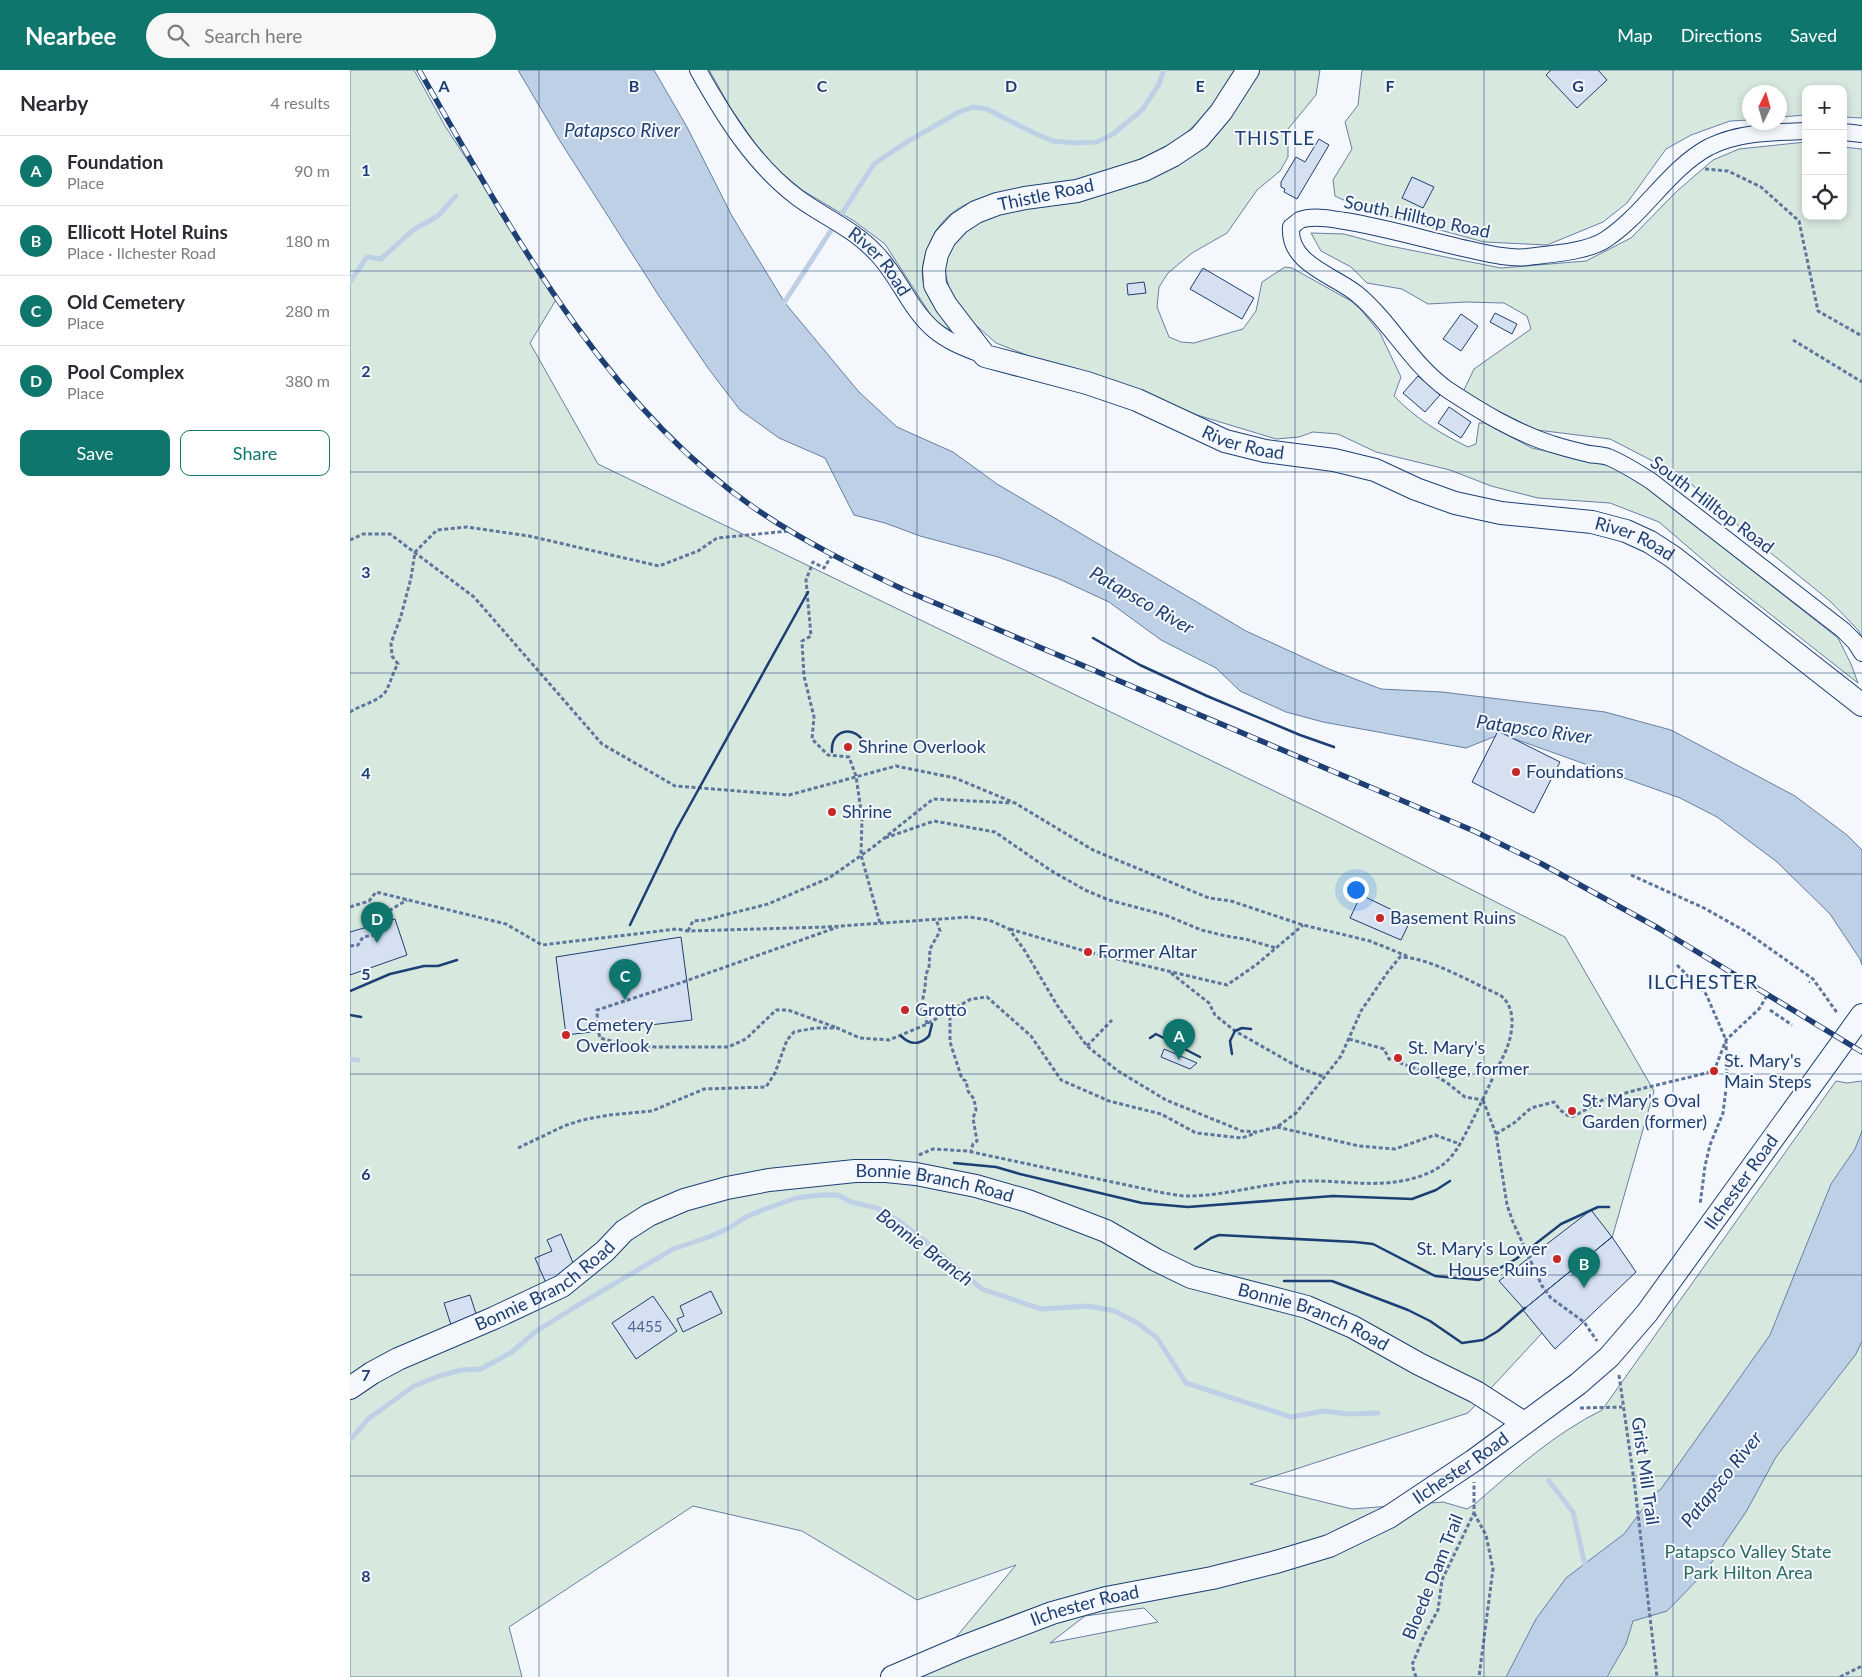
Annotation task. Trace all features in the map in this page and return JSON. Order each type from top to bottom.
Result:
[{"type":"street","name":"River Road","points":[[698,70],[752,154],[771,176],[798,198],[854,234],[876,253],[932,328],[952,343],[986,356],[1087,383],[1137,400],[1225,441],[1266,451],[1334,460],[1375,470],[1416,489],[1455,503],[1501,512],[1592,522],[1626,531],[1650,542],[1673,557],[1862,705]]},
{"type":"street","name":"Thistle Road","points":[[986,356],[946,305],[934,285],[934,269],[937,254],[945,238],[959,223],[997,204],[1025,198],[1077,192],[1144,170],[1172,156],[1199,138],[1221,112],[1248,70]]},
{"type":"street","name":"South Hilltop Road","points":[[1802,131],[1762,133],[1736,137],[1709,147],[1682,167],[1638,212],[1604,241],[1574,251],[1523,257],[1490,254],[1374,226],[1331,219],[1301,220],[1291,227],[1290,237],[1293,246],[1314,267],[1356,294],[1374,311],[1425,370],[1447,389],[1528,435],[1561,446],[1606,456],[1628,467],[1650,481],[1843,630],[1855,642],[1862,653]]},
{"type":"street","points":[[1847,132],[1862,134]]},
{"type":"street","name":"Ilchester Road","points":[[892,1677],[960,1648],[1052,1613],[1106,1598],[1212,1578],[1266,1565],[1329,1546],[1477,1471],[1524,1423],[1578,1384],[1604,1349],[1647,1313],[1856,1023]]},
{"type":"street","name":"Bonnie Branch Road","points":[[350,1388],[398,1359],[494,1318],[562,1286],[605,1251],[624,1231],[649,1215],[684,1200],[727,1188],[769,1180],[855,1171],[891,1172],[916,1174],[976,1186],[1028,1201],[1106,1231],[1156,1260],[1191,1277],[1307,1307],[1354,1327],[1419,1364],[1476,1392],[1524,1423]]},
{"type":"path","points":[[1682,167],[1728,171],[1761,187],[1799,221],[1818,312],[1862,336]]},
{"type":"path","points":[[1793,340],[1862,382]]},
{"type":"path","points":[[350,712],[358,706],[375,700],[386,691],[389,680],[398,664],[392,656],[391,643],[401,616],[411,578],[415,552],[437,530],[467,527],[529,536],[659,566],[698,551],[717,538],[789,531]]},
{"type":"path","points":[[350,540],[363,534],[390,534],[415,552],[474,597],[602,744],[675,786],[789,795],[896,766],[955,778],[1015,803],[1093,850],[1209,898],[1231,901],[1303,925],[1370,941],[1436,966],[1500,995],[1505,999],[1512,1012],[1510,1042],[1460,1144],[1448,1161],[1434,1170],[1416,1177],[1394,1182],[1304,1181],[1187,1196],[1164,1193],[976,1152],[933,1149],[916,1156],[891,1172]]},
{"type":"path","points":[[832,555],[824,568],[813,562],[806,580],[811,636],[802,641],[804,676],[814,717],[812,739],[828,755],[849,757],[856,776],[862,818],[861,855],[880,923]]},
{"type":"path","points":[[688,931],[693,921],[705,920],[768,904],[829,878],[885,838],[933,799],[1015,803]]},
{"type":"path","points":[[885,838],[934,821],[995,832],[1050,870],[1085,890],[1110,900],[1165,915],[1201,930],[1244,938],[1276,948]]},
{"type":"path","points":[[1632,874],[1704,908],[1745,931],[1813,979],[1826,995],[1856,1023]]},
{"type":"path","points":[[350,907],[369,901],[376,892],[506,924],[542,945],[677,929],[688,931],[844,925],[969,917],[989,920],[1009,929],[1088,952],[1227,985],[1256,965],[1303,925]]},
{"type":"path","points":[[350,946],[358,945],[363,937],[374,935],[382,915],[408,900]]},
{"type":"path","points":[[927,1024],[921,1008],[926,974],[929,968],[930,949],[940,931],[936,919]]},
{"type":"path","points":[[844,925],[680,984],[597,1010],[600,1038],[615,1042],[655,1047],[728,1047],[746,1039],[776,1010],[788,1010],[860,1038],[890,1040],[927,1024],[972,998],[987,997],[1030,1036],[1061,1080],[1108,1102],[1161,1114],[1196,1133],[1242,1138],[1277,1127],[1296,1113],[1341,1056],[1361,1012],[1395,962],[1400,957],[1410,957]]},
{"type":"path","points":[[1009,929],[1025,951],[1057,1005],[1086,1046],[1118,1071],[1166,1100],[1242,1131],[1257,1132]]},
{"type":"path","points":[[1677,965],[1706,994],[1726,1040],[1727,1081],[1724,1113],[1710,1145],[1699,1213]]},
{"type":"path","points":[[1170,972],[1209,1003],[1216,1015],[1235,1031],[1300,1068],[1324,1077]]},
{"type":"path","points":[[1496,1134],[1514,1123],[1531,1108],[1554,1102],[1570,1118],[1610,1097],[1714,1071],[1726,1040],[1759,1009],[1768,994]]},
{"type":"path","points":[[950,1010],[950,1042],[962,1079],[966,1081],[968,1092],[974,1099],[976,1110],[973,1118],[977,1141],[973,1144],[971,1151],[976,1152]]},
{"type":"path","points":[[1770,1010],[1792,1025]]},
{"type":"path","points":[[1086,1046],[1112,1020]]},
{"type":"path","points":[[518,1148],[564,1126],[582,1120],[609,1115],[652,1111],[704,1089],[766,1087],[775,1073],[787,1040],[794,1032],[815,1028],[838,1028]]},
{"type":"path","points":[[1349,1038],[1384,1049],[1389,1059],[1434,1075],[1466,1097],[1483,1100]]},
{"type":"path","name":"Grist Mill Trail","points":[[1483,1100],[1496,1134],[1507,1205],[1516,1230],[1542,1286],[1551,1298],[1584,1322],[1618,1368],[1622,1407],[1635,1488],[1657,1677]]},
{"type":"path","points":[[1277,1127],[1359,1146],[1395,1149],[1436,1135],[1460,1144]]},
{"type":"path","points":[[1574,1408],[1622,1407]]},
{"type":"path","points":[[1474,1486],[1477,1471]]},
{"type":"path","name":"Bloede Dam Trail","points":[[1416,1677],[1412,1665],[1424,1636],[1438,1610],[1442,1580],[1474,1513],[1474,1486],[1477,1471]]},
{"type":"path","points":[[1474,1513],[1486,1535],[1493,1569],[1479,1677]]},
{"type":"path","points":[[1840,1677],[1862,1666]]},
{"type":"green space","name":"Patapsco Valley State Park Hilton Area","points":[[350,70],[414,70],[445,126],[557,298],[530,343],[598,464],[1332,819],[1565,937],[1654,1091],[1604,1266],[1468,1413],[1250,1484],[1352,1509],[1443,1502],[1467,1509],[1475,1504],[1551,1441],[1584,1419],[1602,1410],[1836,1081],[1847,1083],[1862,1081],[1862,1677],[923,1677],[1016,1565],[917,1600],[802,1531],[693,1506],[509,1627],[522,1677],[350,1677]],"holes":[[[1144,1608],[1158,1622],[1050,1643],[1085,1616]]]},
{"type":"green space","points":[[709,70],[1236,70],[1198,121],[1179,138],[1157,151],[1100,174],[993,195],[974,201],[956,210],[941,224],[930,242],[922,269],[925,290],[952,331],[936,323],[885,244],[854,221],[802,190],[777,169],[758,148],[730,107]]},
{"type":"green space","points":[[1259,70],[1320,70],[1316,95],[1288,129],[1288,157],[1280,171],[1257,190],[1227,233],[1192,253],[1168,273],[1159,287],[1157,307],[1169,337],[1181,342],[1194,343],[1243,329],[1256,311],[1262,282],[1285,267],[1292,268],[1351,301],[1361,310],[1380,333],[1401,377],[1394,396],[1420,418],[1438,431],[1468,447],[1476,444],[1479,423],[1485,423],[1532,448],[1619,468],[1641,483],[1838,638],[1858,683],[1723,577],[1659,522],[1610,503],[1538,498],[1491,486],[1450,470],[1376,452],[1338,434],[1313,432],[1299,437],[1276,439],[1197,415],[1127,386],[1075,368],[1029,356],[996,343],[970,320],[950,292],[945,271],[947,256],[957,238],[974,222],[1195,152]]},
{"type":"green space","points":[[1362,70],[1862,70],[1862,118],[1847,117],[1847,85],[1802,85],[1802,115],[1787,116],[1787,85],[1742,85],[1742,120],[1730,121],[1691,135],[1666,149],[1627,203],[1603,222],[1547,245],[1484,242],[1363,209],[1335,196],[1333,180],[1352,149],[1345,122],[1358,105]]},
{"type":"green space","points":[[1802,142],[1802,220],[1847,220],[1847,147],[1862,149],[1862,637],[1858,630],[1830,601],[1756,541],[1682,476],[1610,439],[1537,430],[1462,394],[1474,369],[1531,329],[1527,316],[1504,303],[1428,304],[1402,289],[1367,283],[1351,267],[1321,251],[1311,233],[1344,234],[1385,245],[1501,268],[1586,261],[1631,238],[1676,192],[1713,160],[1739,149]]},
{"type":"water","name":"Patapsco River","points":[[518,70],[654,70],[687,127],[732,216],[785,303],[859,392],[897,427],[953,452],[997,484],[1246,631],[1329,669],[1381,689],[1442,692],[1605,712],[1671,730],[1795,796],[1847,835],[1862,850],[1862,965],[1830,914],[1777,862],[1717,817],[1680,798],[1501,734],[1466,748],[1323,722],[1286,712],[1240,691],[1216,668],[1161,640],[1109,602],[1057,578],[998,557],[920,536],[885,523],[854,515],[825,458],[779,438],[740,410],[708,368],[659,296],[560,141]]},
{"type":"water","name":"Patapsco River","points":[[1862,1131],[1862,1341],[1856,1354],[1776,1457],[1746,1512],[1705,1572],[1667,1611],[1633,1621],[1626,1644],[1607,1677],[1506,1677],[1536,1619],[1566,1578],[1624,1534],[1654,1494],[1661,1489],[1770,1335],[1831,1184],[1855,1149]]},
{"type":"building","points":[[1551,70],[1598,70],[1607,80],[1577,108],[1546,75]]},
{"type":"building","points":[[1319,139],[1329,145],[1297,199],[1284,192],[1285,189],[1281,187],[1281,182],[1296,157],[1305,162]]},
{"type":"building","points":[[1412,177],[1434,187],[1423,208],[1402,198]]},
{"type":"building","points":[[1203,268],[1254,298],[1242,319],[1190,289]]},
{"type":"building","points":[[1144,282],[1146,293],[1128,295],[1127,284]]},
{"type":"building","points":[[1495,313],[1517,324],[1512,334],[1490,322]]},
{"type":"building","points":[[1461,314],[1478,326],[1461,351],[1443,339]]},
{"type":"building","points":[[1418,376],[1440,395],[1425,412],[1403,393]]},
{"type":"building","points":[[1449,407],[1471,422],[1461,438],[1438,423]]},
{"type":"building","name":"Foundations","points":[[1498,731],[1560,762],[1534,813],[1472,782]]},
{"type":"building","name":"Basement Ruins","points":[[1361,895],[1411,919],[1401,940],[1350,918]]},
{"type":"building","points":[[395,919],[407,955],[350,975],[350,932]]},
{"type":"building","points":[[681,937],[692,1020],[566,1035],[556,957]]},
{"type":"building","points":[[1164,1049],[1197,1063],[1190,1069],[1161,1057]]},
{"type":"building","name":"St. Mary's Lower House Ruins","points":[[1591,1210],[1612,1237],[1524,1309],[1499,1281]]},
{"type":"building","points":[[561,1234],[576,1270],[546,1283],[535,1258],[552,1251],[547,1240]]},
{"type":"building","points":[[1612,1237],[1636,1272],[1555,1349],[1523,1310]]},
{"type":"building","points":[[711,1291],[722,1313],[683,1332],[677,1319],[684,1316],[680,1306]]},
{"type":"building","points":[[470,1295],[478,1320],[452,1328],[444,1303]]},
{"type":"building","points":[[653,1296],[677,1331],[636,1359],[612,1323]]},
{"type":"waterway","points":[[782,306],[874,164],[905,143],[959,112],[973,107],[987,109],[1053,141],[1097,142],[1113,134],[1142,110],[1158,86],[1164,70]]},
{"type":"waterway","points":[[350,282],[367,257],[381,259],[413,230],[438,216],[456,196]]},
{"type":"waterway","points":[[350,1059],[358,1060]]},
{"type":"waterway","name":"Bonnie Branch","points":[[350,1440],[368,1419],[414,1386],[461,1370],[481,1369],[512,1352],[535,1332],[673,1249],[709,1237],[765,1209],[796,1198],[821,1195],[838,1195],[851,1202],[877,1208],[925,1241],[982,1289],[1041,1309],[1088,1306],[1115,1311],[1139,1324],[1157,1338],[1186,1383],[1291,1417],[1324,1411],[1349,1414],[1378,1413]]},
{"type":"waterway","points":[[1549,1481],[1573,1512],[1586,1569]]},
{"type":"railway","points":[[419,70],[524,249],[563,308],[605,364],[650,416],[699,464],[753,507],[829,553],[909,592],[1474,831],[1542,864],[1658,928],[1862,1052]]},
{"type":"wall","points":[[630,925],[676,830],[808,592]]},
{"type":"wall","points":[[1093,638],[1140,665],[1207,696],[1300,735],[1334,747]]},
{"type":"wall","points":[[832,752],[835,738],[845,732],[857,734],[865,746]]},
{"type":"wall","points":[[350,991],[390,974],[424,966],[438,966],[457,960]]},
{"type":"wall","points":[[350,1015],[361,1017]]},
{"type":"wall","points":[[901,1036],[915,1043],[922,1041],[929,1036],[932,1024]]},
{"type":"wall","points":[[1232,1054],[1230,1041],[1235,1031],[1242,1028],[1251,1029]]},
{"type":"wall","points":[[1150,1038],[1156,1034],[1200,1057]]},
{"type":"wall","points":[[954,1163],[996,1167],[1142,1203],[1188,1207],[1333,1196],[1412,1199],[1436,1190],[1450,1181]]},
{"type":"wall","points":[[1195,1249],[1219,1235],[1355,1242],[1373,1244],[1435,1276],[1479,1280],[1516,1259],[1561,1224],[1598,1207],[1609,1207]]},
{"type":"wall","points":[[1284,1281],[1332,1281],[1408,1310],[1430,1321],[1462,1343],[1483,1340],[1498,1331],[1525,1308]]},
{"type":"place","name":"Shrine Overlook","points":[[848,747]]},
{"type":"place","name":"Foundations","points":[[1516,772]]},
{"type":"place","name":"Shrine","points":[[832,812]]},
{"type":"place","name":"Basement Ruins","points":[[1380,918]]},
{"type":"place","name":"Pool Complex","points":[[377,943]]},
{"type":"place","name":"Former Altar","points":[[1088,952]]},
{"type":"place","name":"Old Cemetery","points":[[625,1000]]},
{"type":"place","name":"Grotto","points":[[905,1010]]},
{"type":"place","name":"Cemetery Overlook","points":[[566,1035]]},
{"type":"place","name":"St. Mary's College, former","points":[[1398,1058]]},
{"type":"place","name":"Foundation","points":[[1179,1060]]},
{"type":"place","name":"St. Mary's Main Steps","points":[[1714,1071]]},
{"type":"place","name":"St. Mary's Oval Garden (former)","points":[[1572,1111]]},
{"type":"place","name":"St. Mary's Lower House Ruins","points":[[1557,1259]]},
{"type":"place","name":"Ellicott Hotel Ruins","points":[[1584,1288]]},
{"type":"district","name":"THISTLE","points":[[1275,138]]},
{"type":"district","name":"ILCHESTER","points":[[1703,982]]}]
